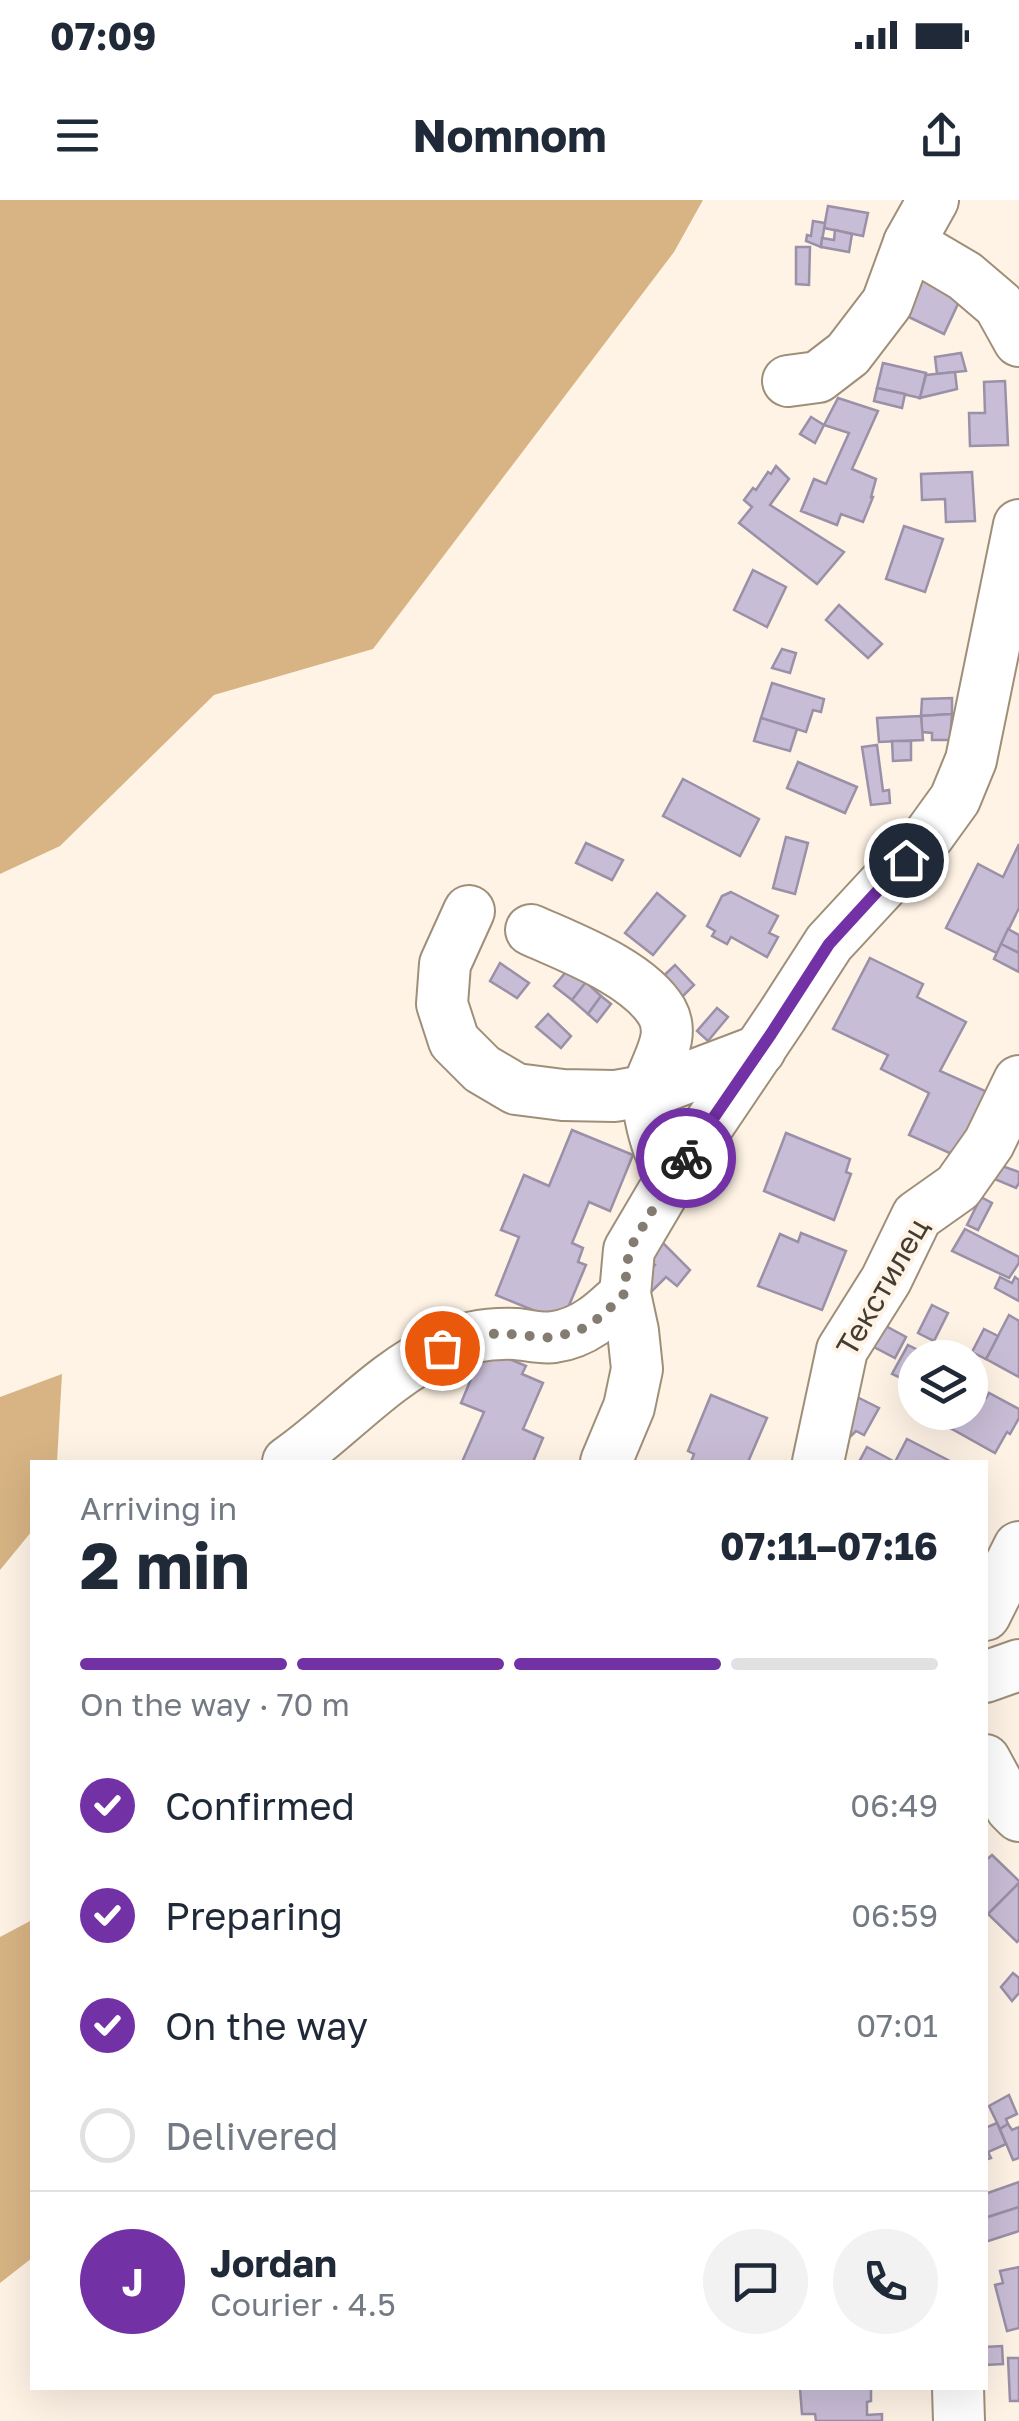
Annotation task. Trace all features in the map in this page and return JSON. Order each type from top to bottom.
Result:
[{"type":"street","points":[[788,381],[818,377],[848,354],[888,303],[909,243],[934,200]]},
{"type":"street","points":[[909,243],[965,276],[1012,314]]},
{"type":"street","points":[[607,1460],[628,1408],[637,1370],[624,1294],[629,1250],[676,1172],[829,944],[930,835],[955,799],[971,760],[1019,525]]},
{"type":"street","points":[[469,911],[444,964],[442,1004],[454,1040],[482,1069],[516,1089],[562,1096],[616,1096],[660,1088],[760,1050]]},
{"type":"street","points":[[531,930],[612,967],[646,994],[662,1014],[668,1036],[647,1091],[653,1130],[665,1161],[676,1172]]},
{"type":"street","name":"Текстилец","points":[[818,1460],[842,1350],[886,1280],[916,1216],[958,1187],[989,1143],[1019,1082]]},
{"type":"street","points":[[290,1460],[393,1375],[442,1348],[499,1333],[552,1338],[580,1330],[602,1316],[624,1294]]},
{"type":"street","points":[[988,1610],[1019,1547]]},
{"type":"street","points":[[988,1676],[1019,1665]]},
{"type":"street","points":[[988,1766],[1010,1808],[1019,1816]]},
{"type":"street","points":[[958,2390],[959,2421]]},
{"type":"shaded area","points":[[0,200],[703,200],[674,252],[373,649],[214,695],[60,846],[0,874]]},
{"type":"shaded area","points":[[62,1374],[57,1460],[30,1460],[30,1533],[0,1570],[0,1397]]},
{"type":"shaded area","points":[[30,1921],[30,2260],[0,2283],[0,1937]]},
{"type":"building","points":[[828,206],[868,213],[863,236],[824,228]]},
{"type":"building","points":[[813,221],[825,223],[821,247],[806,241],[807,235],[811,236]]},
{"type":"building","points":[[835,230],[852,234],[849,252],[821,247],[822,238],[834,240]]},
{"type":"building","points":[[796,247],[810,247],[809,285],[796,284]]},
{"type":"building","points":[[915,270],[963,293],[944,334],[884,305]]},
{"type":"building","points":[[961,353],[966,371],[937,374],[935,357]]},
{"type":"building","points":[[883,363],[926,373],[920,398],[877,388]]},
{"type":"building","points":[[955,372],[957,389],[920,398],[926,375]]},
{"type":"building","points":[[1005,381],[1008,445],[970,446],[969,413],[985,413],[984,382]]},
{"type":"building","points":[[877,388],[905,394],[902,408],[874,401]]},
{"type":"building","points":[[838,398],[878,411],[852,469],[876,479],[873,497],[863,522],[841,514],[837,525],[801,511],[814,479],[826,484],[849,433],[824,425]]},
{"type":"building","points":[[811,417],[824,425],[815,443],[800,434]]},
{"type":"building","points":[[776,466],[789,479],[770,505],[844,552],[817,584],[739,523],[752,507],[744,500]]},
{"type":"building","points":[[972,472],[975,521],[946,522],[945,499],[922,500],[921,474]]},
{"type":"building","points":[[904,526],[943,539],[925,592],[886,579]]},
{"type":"building","points":[[753,570],[786,587],[767,627],[734,610]]},
{"type":"building","points":[[839,605],[882,644],[868,658],[826,620]]},
{"type":"building","points":[[782,649],[796,653],[790,673],[772,668]]},
{"type":"building","points":[[772,683],[824,699],[821,712],[813,710],[806,732],[761,718]]},
{"type":"building","points":[[952,698],[952,714],[921,716],[922,699]]},
{"type":"building","points":[[952,714],[950,740],[932,740],[932,733],[922,732],[921,716]]},
{"type":"building","points":[[921,716],[923,740],[879,742],[877,718]]},
{"type":"building","points":[[761,718],[797,729],[790,751],[754,741]]},
{"type":"building","points":[[892,741],[911,741],[911,760],[893,761]]},
{"type":"building","points":[[877,745],[883,791],[889,790],[890,803],[871,805],[862,747]]},
{"type":"building","points":[[798,762],[857,787],[845,813],[787,788]]},
{"type":"building","points":[[683,779],[759,819],[740,856],[663,816]]},
{"type":"building","points":[[786,837],[808,843],[795,894],[773,888]]},
{"type":"building","points":[[586,843],[623,860],[612,880],[576,863]]},
{"type":"building","points":[[1019,844],[1019,908],[997,953],[946,928],[978,864],[1003,877]]},
{"type":"building","points":[[731,892],[778,916],[769,933],[778,937],[767,957],[731,937],[727,944],[712,936],[715,931],[707,926],[722,896]]},
{"type":"building","points":[[657,893],[685,916],[653,955],[625,933]]},
{"type":"building","points":[[1008,929],[1019,935],[1019,953],[1001,944]]},
{"type":"building","points":[[1001,944],[1019,953],[1019,972],[994,959]]},
{"type":"building","points":[[870,958],[923,984],[917,997],[966,1022],[940,1071],[992,1094],[961,1158],[909,1135],[929,1093],[881,1069],[888,1055],[833,1029]]},
{"type":"building","points":[[577,959],[594,973],[572,1000],[554,986]]},
{"type":"building","points":[[500,963],[529,983],[517,998],[490,981]]},
{"type":"building","points":[[675,965],[694,985],[675,1004],[655,984]]},
{"type":"building","points":[[586,982],[601,996],[588,1014],[572,1000]]},
{"type":"building","points":[[601,996],[611,1004],[597,1022],[588,1014]]},
{"type":"building","points":[[717,1008],[728,1017],[708,1041],[697,1031]]},
{"type":"building","points":[[548,1014],[571,1036],[561,1048],[536,1027]]},
{"type":"building","points":[[572,1130],[633,1155],[610,1211],[589,1202],[572,1243],[583,1248],[578,1262],[586,1265],[562,1322],[496,1295],[519,1237],[501,1230],[524,1175],[549,1186]]},
{"type":"building","points":[[786,1133],[850,1159],[846,1172],[851,1174],[834,1220],[764,1191]]},
{"type":"building","points":[[999,1165],[1019,1172],[1016,1188],[992,1178]]},
{"type":"building","points":[[981,1197],[992,1203],[978,1230],[967,1225]]},
{"type":"building","points":[[965,1229],[1019,1257],[1009,1278],[952,1251]]},
{"type":"building","points":[[801,1233],[846,1251],[822,1310],[758,1286],[780,1234],[798,1242]]},
{"type":"building","points":[[655,1235],[690,1270],[677,1286],[666,1277],[652,1291],[641,1280],[655,1265],[639,1252]]},
{"type":"building","points":[[1000,1277],[1012,1283],[1015,1277],[1019,1280],[1019,1301],[995,1288]]},
{"type":"building","points":[[932,1305],[948,1313],[934,1340],[918,1333]]},
{"type":"building","points":[[1009,1315],[1019,1321],[1019,1377],[988,1360]]},
{"type":"building","points":[[884,1325],[906,1337],[898,1340],[895,1358],[872,1346]]},
{"type":"building","points":[[984,1329],[998,1336],[988,1355],[988,1340],[978,1340]]},
{"type":"building","points":[[484,1348],[526,1366],[522,1374],[543,1383],[523,1429],[543,1438],[534,1460],[463,1460],[484,1412],[461,1403]]},
{"type":"building","points":[[989,1393],[1019,1409],[1019,1418],[995,1453],[954,1430],[988,1430]]},
{"type":"building","points":[[711,1395],[767,1418],[749,1460],[692,1460],[694,1454],[688,1451]]},
{"type":"building","points":[[853,1395],[879,1408],[864,1435],[843,1432]]},
{"type":"building","points":[[907,1439],[948,1460],[896,1460]]},
{"type":"building","points":[[867,1447],[891,1460],[860,1460]]},
{"type":"building","points":[[992,1855],[1019,1883],[988,1914],[988,1858]]},
{"type":"building","points":[[1019,1883],[1019,1940],[1017,1942],[988,1914]]},
{"type":"building","points":[[1013,1973],[1019,1978],[1019,1993],[1012,2001],[1001,1987]]},
{"type":"building","points":[[1009,2095],[1017,2114],[1006,2119],[1008,2124],[1000,2129],[989,2106]]},
{"type":"building","points":[[997,2123],[1006,2144],[988,2152],[988,2127]]},
{"type":"building","points":[[1008,2124],[1012,2130],[1019,2127],[1019,2158],[1013,2160],[1000,2129]]},
{"type":"building","points":[[1019,2182],[1019,2207],[988,2217],[988,2193]]},
{"type":"building","points":[[1019,2207],[1019,2231],[988,2241],[988,2217]]},
{"type":"building","points":[[1019,2267],[1019,2328],[1007,2331],[995,2285],[1003,2283],[1000,2271]]},
{"type":"building","points":[[1002,2346],[1003,2364],[988,2365],[988,2347]]},
{"type":"building","points":[[1008,2358],[1019,2358],[1019,2401],[1010,2401]]},
{"type":"building","points":[[800,2390],[871,2390],[867,2415],[882,2414],[882,2421],[816,2421],[815,2414],[802,2414]]},
{"type":"way so far","points":[[442,1348],[499,1333],[552,1338],[580,1330],[602,1316],[624,1294],[629,1250],[686,1158]]},
{"type":"route","points":[[686,1158],[829,944],[906,860]]}]
